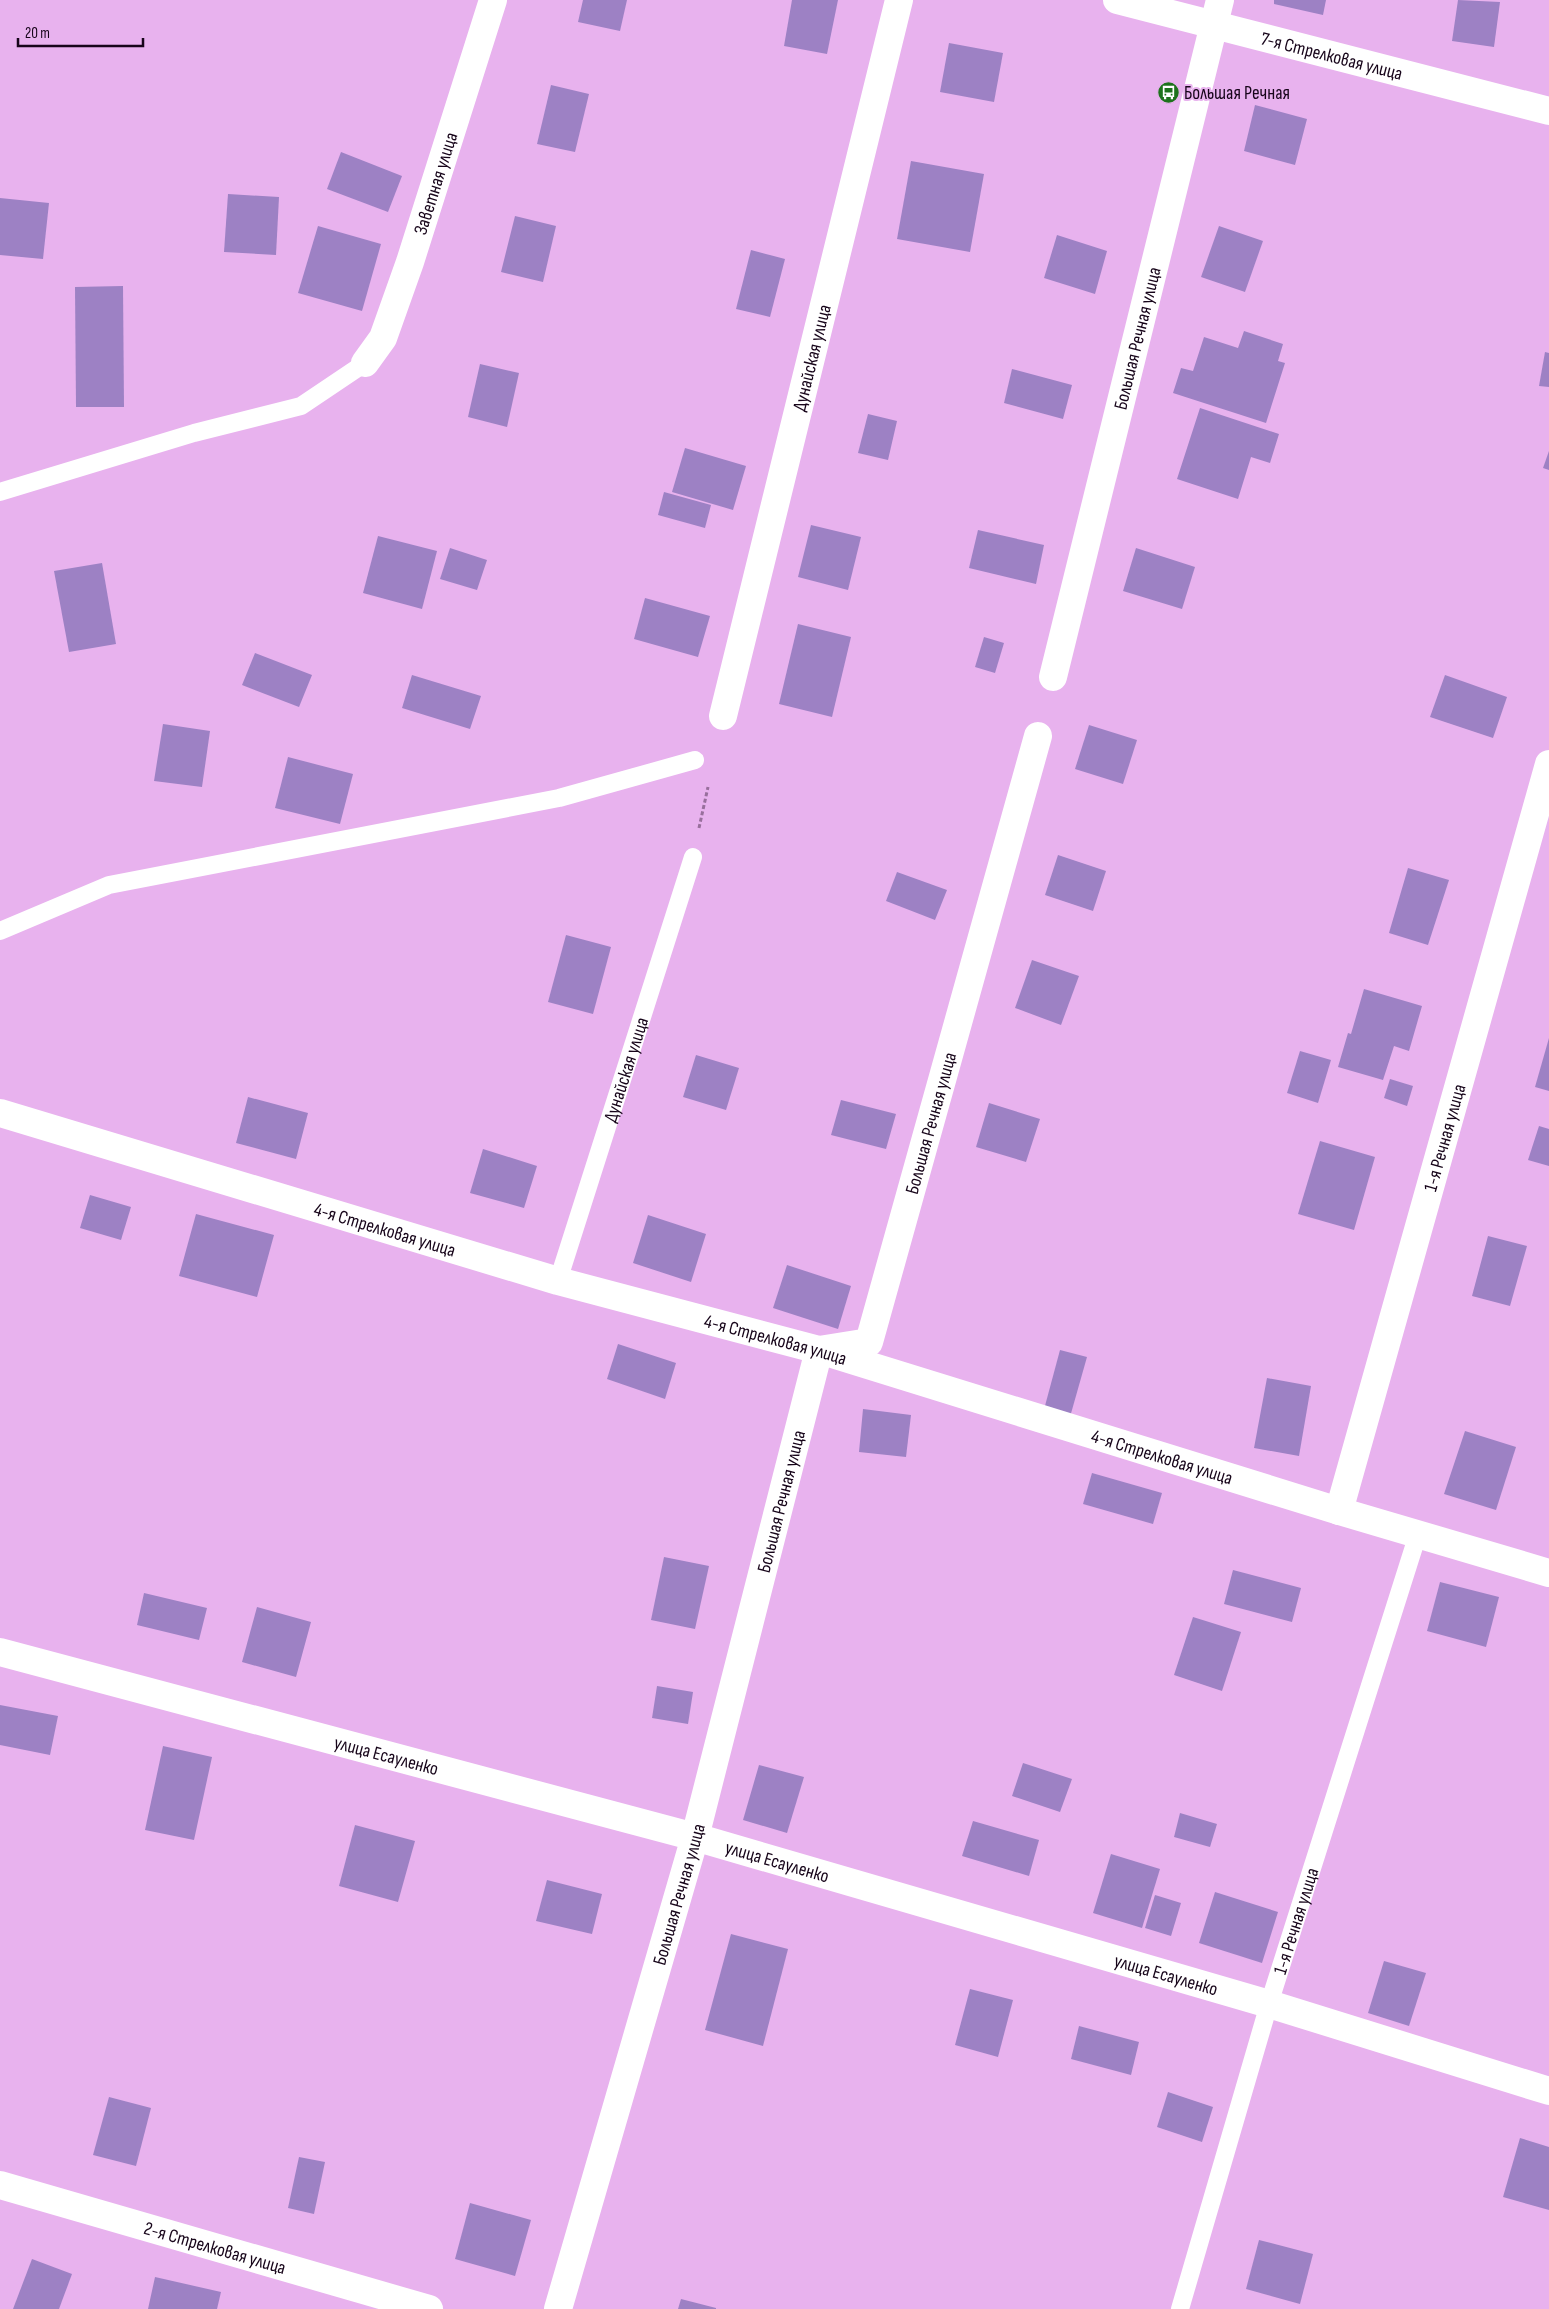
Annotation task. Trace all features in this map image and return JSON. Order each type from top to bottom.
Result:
[{"type":"street","name":"Заветная улица","points":[[365,363],[383,338],[410,262],[493,0]]},
{"type":"street","name":"Дунайская улица","points":[[723,716],[899,0]]},
{"type":"street","name":"7-я Стрелковая улица","points":[[1117,0],[1217,12],[1549,111]]},
{"type":"street","name":"Большая Речная улица","points":[[1053,677],[1217,12]]},
{"type":"street","name":"Большая Речная улица","points":[[558,2309],[695,1837],[819,1350],[869,1342],[1038,736]]},
{"type":"street","name":"1-я Речная улица","points":[[1339,1511],[1549,764]]},
{"type":"street","name":"4-я Стрелковая улица","points":[[0,1114],[558,1281],[819,1350],[1339,1511],[1549,1573]]},
{"type":"street","name":"улица Есауленко","points":[[0,1652],[695,1837],[1269,2004],[1549,2091]]},
{"type":"street","name":"2-я Стрелковая улица","points":[[0,2185],[429,2309]]},
{"type":"lane","points":[[0,492],[194,433],[301,406],[365,363]]},
{"type":"lane","points":[[0,931],[109,885],[559,798],[695,760]]},
{"type":"lane","name":"Дунайская улица","points":[[558,1281],[693,858]]},
{"type":"lane","name":"1-я Речная улица","points":[[1180,2309],[1269,2004],[1418,1534]]},
{"type":"building","points":[[583,0],[627,0],[620,31],[578,22]]},
{"type":"building","points":[[792,0],[838,0],[827,54],[784,46]]},
{"type":"building","points":[[1274,0],[1326,0],[1323,15],[1274,4]]},
{"type":"building","points":[[1458,0],[1500,2],[1494,47],[1452,41]]},
{"type":"building","points":[[949,43],[1003,53],[994,102],[940,92]]},
{"type":"building","points":[[551,85],[589,94],[575,152],[537,144]]},
{"type":"building","points":[[1255,105],[1307,119],[1295,165],[1244,151]]},
{"type":"building","points":[[341,152],[402,176],[388,212],[327,189]]},
{"type":"building","points":[[911,161],[984,174],[970,252],[897,239]]},
{"type":"building","points":[[228,194],[279,197],[276,255],[224,252]]},
{"type":"building","points":[[0,198],[49,203],[43,259],[0,255]]},
{"type":"building","points":[[515,216],[556,226],[543,282],[501,272]]},
{"type":"building","points":[[318,226],[381,244],[362,311],[298,293]]},
{"type":"building","points":[[1219,226],[1263,241],[1245,292],[1201,277]]},
{"type":"building","points":[[1057,235],[1107,251],[1095,294],[1044,278]]},
{"type":"building","points":[[751,250],[785,259],[770,317],[736,309]]},
{"type":"building","points":[[123,286],[124,407],[76,407],[75,287]]},
{"type":"building","points":[[1244,331],[1283,344],[1278,361],[1285,363],[1266,423],[1173,393],[1181,368],[1193,371],[1204,337],[1238,348]]},
{"type":"building","points":[[1545,352],[1549,353],[1549,387],[1539,386]]},
{"type":"building","points":[[480,364],[519,373],[507,427],[468,417]]},
{"type":"building","points":[[1012,369],[1072,385],[1063,419],[1004,403]]},
{"type":"building","points":[[1200,408],[1279,434],[1270,463],[1251,457],[1238,499],[1177,479]]},
{"type":"building","points":[[868,414],[897,421],[888,460],[858,453]]},
{"type":"building","points":[[685,448],[746,466],[733,510],[672,492]]},
{"type":"building","points":[[1549,451],[1549,470],[1543,468]]},
{"type":"building","points":[[664,492],[711,505],[705,528],[658,515]]},
{"type":"building","points":[[811,525],[861,537],[848,590],[798,577]]},
{"type":"building","points":[[978,530],[1044,545],[1036,584],[969,568]]},
{"type":"building","points":[[378,536],[437,551],[422,609],[363,593]]},
{"type":"building","points":[[450,548],[487,560],[477,590],[440,579]]},
{"type":"building","points":[[1136,548],[1195,567],[1182,609],[1123,591]]},
{"type":"building","points":[[102,563],[116,644],[69,652],[54,571]]},
{"type":"building","points":[[645,598],[710,616],[698,657],[634,639]]},
{"type":"building","points":[[798,624],[851,637],[832,717],[779,704]]},
{"type":"building","points":[[984,637],[1004,643],[995,673],[975,667]]},
{"type":"building","points":[[255,653],[312,675],[299,707],[242,685]]},
{"type":"building","points":[[412,675],[481,696],[470,729],[402,708]]},
{"type":"building","points":[[1445,675],[1507,697],[1493,738],[1430,717]]},
{"type":"building","points":[[163,724],[210,731],[202,787],[154,781]]},
{"type":"building","points":[[1089,725],[1137,740],[1123,784],[1075,769]]},
{"type":"building","points":[[288,757],[353,774],[340,824],[275,808]]},
{"type":"building","points":[[1058,855],[1106,871],[1093,911],[1045,895]]},
{"type":"building","points":[[1408,868],[1449,880],[1428,945],[1389,933]]},
{"type":"building","points":[[897,872],[947,890],[935,920],[886,901]]},
{"type":"building","points":[[566,935],[611,947],[593,1014],[548,1002]]},
{"type":"building","points":[[1032,960],[1079,976],[1061,1025],[1015,1008]]},
{"type":"building","points":[[1364,989],[1422,1006],[1409,1051],[1394,1046],[1383,1080],[1338,1067],[1348,1033],[1351,1034]]},
{"type":"building","points":[[1549,1038],[1549,1091],[1535,1087]]},
{"type":"building","points":[[1300,1051],[1331,1060],[1318,1103],[1287,1093]]},
{"type":"building","points":[[696,1055],[739,1068],[726,1110],[683,1097]]},
{"type":"building","points":[[1390,1079],[1413,1086],[1407,1106],[1384,1098]]},
{"type":"building","points":[[248,1097],[308,1113],[296,1159],[236,1143]]},
{"type":"building","points":[[841,1100],[896,1114],[886,1149],[831,1135]]},
{"type":"building","points":[[989,1103],[1040,1119],[1026,1162],[976,1147]]},
{"type":"building","points":[[1539,1126],[1549,1129],[1549,1166],[1528,1160]]},
{"type":"building","points":[[1320,1141],[1375,1157],[1354,1230],[1298,1214]]},
{"type":"building","points":[[483,1149],[537,1166],[524,1208],[470,1193]]},
{"type":"building","points":[[90,1195],[131,1207],[121,1240],[80,1228]]},
{"type":"building","points":[[196,1214],[274,1235],[257,1297],[179,1276]]},
{"type":"building","points":[[648,1215],[706,1234],[691,1282],[633,1263]]},
{"type":"building","points":[[1488,1236],[1527,1246],[1510,1306],[1472,1296]]},
{"type":"building","points":[[787,1265],[851,1286],[838,1329],[773,1308]]},
{"type":"building","points":[[618,1344],[676,1363],[665,1399],[607,1379]]},
{"type":"building","points":[[1060,1350],[1087,1357],[1068,1424],[1042,1417]]},
{"type":"building","points":[[1267,1378],[1311,1386],[1299,1456],[1254,1448]]},
{"type":"building","points":[[863,1409],[911,1415],[906,1457],[859,1452]]},
{"type":"building","points":[[1465,1431],[1516,1447],[1496,1510],[1444,1494]]},
{"type":"building","points":[[1092,1473],[1162,1493],[1153,1524],[1083,1504]]},
{"type":"building","points":[[664,1557],[709,1566],[695,1629],[651,1620]]},
{"type":"building","points":[[1233,1570],[1301,1588],[1292,1622],[1224,1604]]},
{"type":"building","points":[[1440,1582],[1499,1597],[1486,1647],[1427,1631]]},
{"type":"building","points":[[144,1593],[207,1608],[199,1640],[137,1625]]},
{"type":"building","points":[[257,1607],[311,1622],[296,1677],[242,1662]]},
{"type":"building","points":[[1193,1617],[1241,1632],[1222,1691],[1174,1675]]},
{"type":"building","points":[[657,1686],[693,1692],[688,1724],[652,1718]]},
{"type":"building","points":[[0,1705],[58,1716],[50,1755],[0,1745]]},
{"type":"building","points":[[163,1746],[212,1757],[194,1840],[145,1830]]},
{"type":"building","points":[[1023,1763],[1072,1779],[1060,1812],[1012,1796]]},
{"type":"building","points":[[759,1765],[804,1777],[787,1833],[743,1820]]},
{"type":"building","points":[[1180,1813],[1217,1824],[1210,1847],[1174,1837]]},
{"type":"building","points":[[973,1821],[1039,1840],[1029,1876],[962,1856]]},
{"type":"building","points":[[355,1825],[415,1841],[398,1902],[339,1886]]},
{"type":"building","points":[[1111,1854],[1160,1869],[1142,1928],[1093,1913]]},
{"type":"building","points":[[547,1880],[602,1894],[592,1934],[536,1921]]},
{"type":"building","points":[[1215,1892],[1278,1912],[1262,1963],[1199,1943]]},
{"type":"building","points":[[1155,1895],[1181,1903],[1171,1936],[1145,1928]]},
{"type":"building","points":[[731,1934],[788,1949],[763,2046],[705,2030]]},
{"type":"building","points":[[1384,1961],[1426,1973],[1409,2026],[1368,2013]]},
{"type":"building","points":[[970,1989],[1013,2000],[998,2057],[955,2045]]},
{"type":"building","points":[[1079,2026],[1139,2042],[1131,2075],[1071,2059]]},
{"type":"building","points":[[1168,2092],[1213,2107],[1202,2142],[1157,2127]]},
{"type":"building","points":[[109,2097],[151,2108],[136,2166],[93,2155]]},
{"type":"building","points":[[1520,2138],[1549,2147],[1549,2210],[1503,2197]]},
{"type":"building","points":[[299,2157],[325,2162],[314,2214],[288,2208]]},
{"type":"building","points":[[470,2203],[531,2220],[515,2276],[455,2259]]},
{"type":"building","points":[[1259,2240],[1313,2254],[1300,2304],[1246,2289]]},
{"type":"building","points":[[32,2259],[72,2274],[59,2309],[13,2309]]},
{"type":"building","points":[[155,2277],[221,2292],[217,2309],[148,2309]]},
{"type":"building","points":[[681,2299],[716,2308],[716,2309],[678,2309]]},
{"type":"place","name":"Большая Речная","points":[[1168,92]]}]
